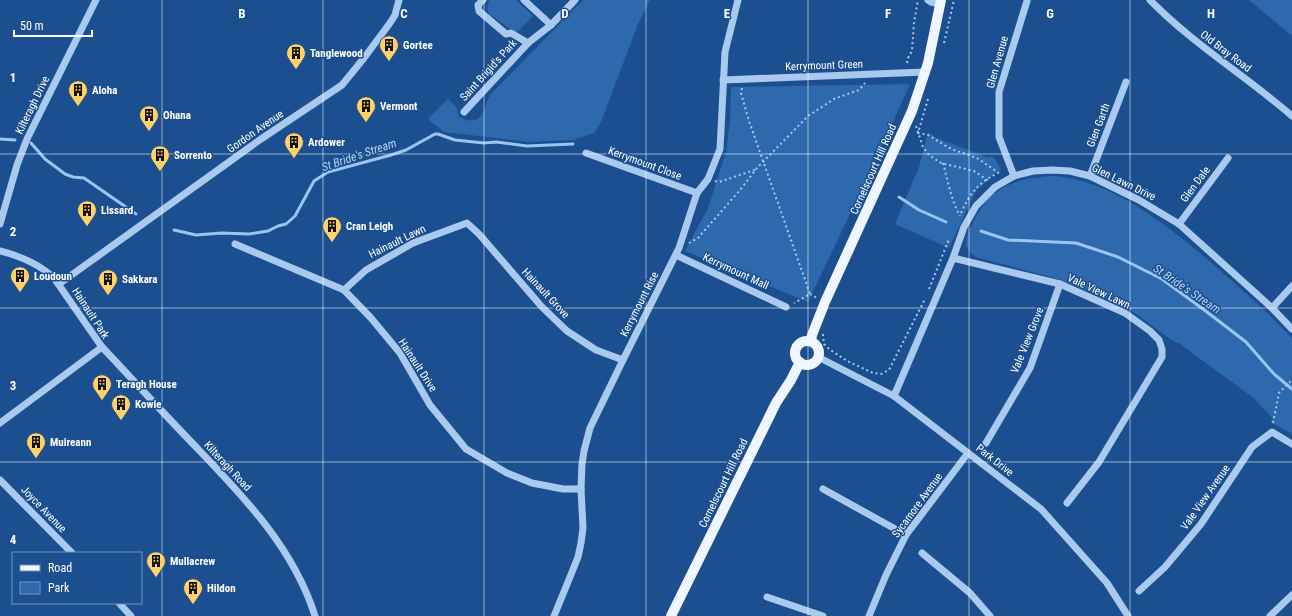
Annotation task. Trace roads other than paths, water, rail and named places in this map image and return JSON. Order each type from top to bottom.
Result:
[{"type":"main road","name":"Cornelscourt Hill Road","points":[[811,342],[812,335],[826,302],[912,111],[925,72],[941,2]]},
{"type":"main road","points":[[804,341],[811,342],[815,343],[819,350],[818,357],[810,364],[800,362],[795,352],[798,345],[804,341]]},
{"type":"main road","name":"Cornelscourt Hill Road","points":[[671,616],[776,403],[791,380],[800,362]]},
{"type":"street","name":"Kilteragh Drive","points":[[0,224],[24,145],[96,0]]},
{"type":"street","name":"Gordon Avenue","points":[[59,284],[261,139],[342,85],[378,41],[395,15],[399,0]]},
{"type":"street","name":"Saint Brigid's Park","points":[[483,0],[478,5],[479,11],[506,34],[511,33],[528,43]]},
{"type":"street","points":[[524,0],[551,25]]},
{"type":"street","name":"Saint Brigid's Park","points":[[464,112],[528,43],[551,25],[575,0]]},
{"type":"street","name":"Kerrymount Rise","points":[[554,616],[578,557],[581,543],[583,528],[581,489],[584,451],[590,428],[622,360],[678,252],[697,193],[708,179],[720,149],[725,52],[738,0]]},
{"type":"street","points":[[928,0],[931,2],[941,2]]},
{"type":"street","name":"Old Bray Road","points":[[1150,0],[1187,34],[1292,116]]},
{"type":"street","name":"Glen Avenue","points":[[1011,178],[999,137],[999,92],[1027,1]]},
{"type":"street","name":"Kerrymount Green","points":[[723,80],[925,72]]},
{"type":"street","name":"Glen Garth","points":[[1090,176],[1126,82]]},
{"type":"street","name":"Kerrymount Close","points":[[586,153],[697,193]]},
{"type":"street","name":"Glen Dale","points":[[1179,224],[1228,158]]},
{"type":"street","name":"Glen Lawn Drive","points":[[894,396],[953,258],[967,221],[976,206],[994,187],[1011,178],[1033,172],[1052,170],[1070,171],[1090,176],[1139,200],[1179,224],[1272,308],[1292,329]]},
{"type":"street","name":"Hainault Lawn","points":[[344,290],[366,270],[413,243],[467,223]]},
{"type":"street","name":"Hainault Grove","points":[[467,223],[479,234],[542,307],[567,331],[596,350],[622,360]]},
{"type":"street","name":"Hainault Drive","points":[[235,244],[344,290],[371,318],[400,353],[430,405],[466,449],[507,473],[532,483],[563,489],[581,489]]},
{"type":"street","name":"Hainault Park","points":[[0,251],[20,257],[47,271],[59,284],[102,347],[0,423]]},
{"type":"street","name":"Kerrymount Mall","points":[[678,252],[786,306]]},
{"type":"street","name":"Vale View Lawn","points":[[953,258],[1060,284],[1124,313],[1150,331],[1159,340],[1162,349],[1162,357],[1099,462],[1067,503]]},
{"type":"street","name":"Vale View Grove","points":[[986,443],[1030,368],[1060,284]]},
{"type":"street","points":[[1272,308],[1292,286]]},
{"type":"street","name":"Kilteragh Road","points":[[102,347],[230,483],[267,526],[283,549],[302,582],[315,616]]},
{"type":"street","name":"Park Drive","points":[[818,357],[894,396],[1041,509],[1107,583],[1128,616]]},
{"type":"street","name":"Vale View Avenue","points":[[1139,590],[1165,567],[1201,524],[1252,448],[1272,432],[1292,444]]},
{"type":"street","name":"Sycamore Avenue","points":[[869,616],[886,575],[906,535],[968,453]]},
{"type":"street","name":"Joyce Avenue","points":[[0,480],[71,552]]},
{"type":"street","points":[[823,489],[906,535]]},
{"type":"street","points":[[922,553],[970,593],[990,616]]},
{"type":"street","points":[[1270,616],[1292,595]]},
{"type":"street","points":[[768,597],[823,616]]},
{"type":"street","points":[[120,604],[131,616]]},
{"type":"waterway","name":"St Bride's Stream","points":[[174,230],[196,235],[222,233],[249,234],[268,231],[286,224],[295,216],[314,181],[328,172],[406,150],[435,134],[455,140],[484,143],[496,142],[527,146],[573,144]]},
{"type":"waterway","name":"St Bride's Stream","points":[[0,139],[15,140]]},
{"type":"waterway","name":"St Bride's Stream","points":[[31,143],[45,159],[65,174],[73,177],[84,178],[136,214]]},
{"type":"waterway","name":"St Bride's Stream","points":[[899,197],[919,210],[946,222]]},
{"type":"waterway","name":"St Bride's Stream","points":[[981,231],[1008,240],[1076,243],[1118,257],[1162,279],[1246,342],[1274,374],[1292,389]]},
{"type":"place","name":"Gortee","points":[[389,62]]},
{"type":"place","name":"Tanglewood","points":[[296,70]]},
{"type":"place","name":"Aloha","points":[[78,107]]},
{"type":"place","name":"Vermont","points":[[366,123]]},
{"type":"place","name":"Ohana","points":[[149,132]]},
{"type":"place","name":"Ardower","points":[[294,159]]},
{"type":"place","name":"Sorrento","points":[[160,172]]},
{"type":"place","name":"Lissard","points":[[87,227]]},
{"type":"place","name":"Cran Leigh","points":[[332,243]]},
{"type":"place","name":"Loudoun","points":[[20,293]]},
{"type":"place","name":"Sakkara","points":[[108,296]]},
{"type":"place","name":"Teragh House","points":[[102,401]]},
{"type":"place","name":"Kowie","points":[[121,421]]},
{"type":"place","name":"Muireann","points":[[36,459]]},
{"type":"place","name":"Mullacrew","points":[[156,578]]},
{"type":"place","name":"Hildon","points":[[193,605]]}]
